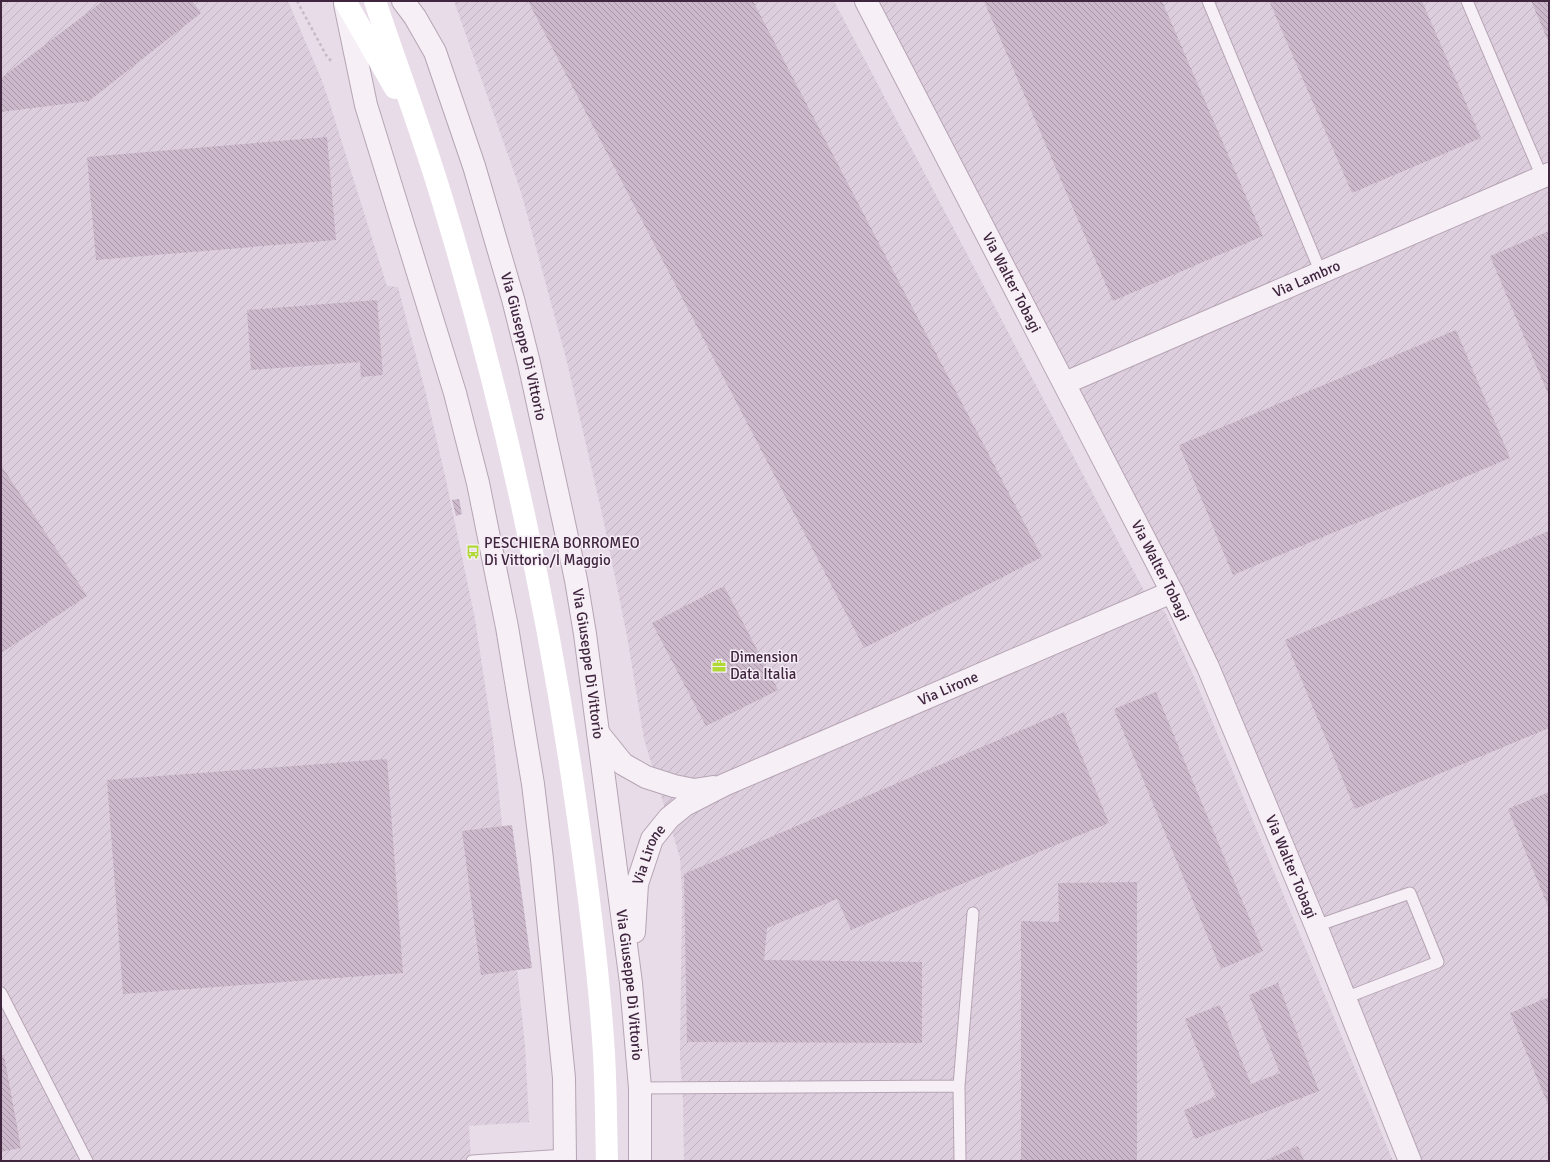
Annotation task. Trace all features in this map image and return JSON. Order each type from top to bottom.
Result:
[{"type":"main road","name":"Via Giuseppe Di Vittorio","points":[[344,1],[421,134]]},
{"type":"main road","name":"Via Giuseppe Di Vittorio","points":[[375,1],[442,200],[481,336],[527,525],[552,655],[583,852],[600,1004],[606,1092],[607,1161]]},
{"type":"street","name":"Via Giuseppe Di Vittorio","points":[[344,1],[366,105],[455,393],[478,484],[506,619],[533,784],[542,859],[564,1078],[565,1158]]},
{"type":"street","name":"Via Giuseppe Di Vittorio","points":[[403,1],[415,17],[435,52],[474,166],[513,299],[545,434],[576,580],[631,983],[640,1088],[640,1161]]},
{"type":"street","name":"Via Walter Tobagi","points":[[866,1],[1065,383],[1172,592],[1208,667],[1316,926],[1410,1161]]},
{"type":"street","name":"Via Lambro","points":[[1065,383],[1546,176]]},
{"type":"street","name":"Via Lirone","points":[[631,983],[637,884],[652,839],[669,818],[685,806],[724,785],[1172,592]]},
{"type":"street","name":"Via Lirone","points":[[598,733],[623,764],[646,777],[674,786],[694,790],[724,785]]},
{"type":"lane","points":[[1208,1],[1321,273]]},
{"type":"lane","points":[[1467,1],[1546,176]]},
{"type":"lane","points":[[1316,926],[1410,893],[1438,962],[1345,998]]},
{"type":"lane","points":[[960,1161],[959,1086],[973,914]]},
{"type":"lane","points":[[1,993],[87,1161]]},
{"type":"lane","points":[[640,1088],[959,1086]]},
{"type":"lane","points":[[472,1161],[565,1158]]},
{"type":"shaded area","points":[[1,1],[288,1],[321,78],[387,286],[398,287],[426,394],[446,480],[475,619],[493,738],[525,1045],[529,1122],[469,1126],[471,1161],[1,1161]]},
{"type":"shaded area","points":[[454,1],[834,1],[1150,602],[1165,612],[1194,677],[1393,1161],[684,1161],[683,1101],[680,1058],[682,895],[680,858],[644,739],[627,636],[603,518],[567,362],[521,192]]},
{"type":"shaded area","points":[[866,1],[1549,1],[1549,1161],[1410,1161],[1208,667]]},
{"type":"building","points":[[103,1],[192,1],[201,13],[89,101],[1,112],[1,78]]},
{"type":"building","points":[[528,1],[753,1],[1042,557],[864,648]]},
{"type":"building","points":[[984,1],[1162,1],[1263,236],[1113,301]]},
{"type":"building","points":[[1269,1],[1422,1],[1481,138],[1352,193]]},
{"type":"building","points":[[1531,1],[1549,1],[1549,43]]},
{"type":"building","points":[[327,137],[336,240],[96,260],[87,157]]},
{"type":"building","points":[[1549,231],[1549,396],[1490,256]]},
{"type":"building","points":[[377,300],[383,375],[361,377],[360,362],[251,370],[247,310]]},
{"type":"building","points":[[1456,330],[1510,458],[1233,575],[1179,445]]},
{"type":"building","points":[[1,465],[87,596],[1,653]]},
{"type":"building","points":[[459,499],[462,514],[456,516],[452,500]]},
{"type":"building","points":[[1549,531],[1549,728],[1355,809],[1285,640]]},
{"type":"building","points":[[724,586],[778,690],[706,726],[652,623]]},
{"type":"building","points":[[1156,692],[1263,951],[1221,969],[1114,709]]},
{"type":"building","points":[[1064,712],[1109,823],[851,930],[837,899],[767,928],[764,960],[922,962],[922,1043],[687,1042],[684,874]]},
{"type":"building","points":[[387,759],[403,973],[123,994],[107,780]]},
{"type":"building","points":[[1549,792],[1549,909],[1508,809]]},
{"type":"building","points":[[512,825],[532,968],[481,975],[462,831]]},
{"type":"building","points":[[1137,882],[1137,1161],[1021,1161],[1021,921],[1059,922],[1058,883]]},
{"type":"building","points":[[1278,983],[1319,1091],[1195,1139],[1184,1110],[1216,1097],[1185,1019],[1220,1005],[1251,1084],[1280,1073],[1249,995]]},
{"type":"building","points":[[1549,997],[1549,1107],[1510,1013]]},
{"type":"building","points":[[4,1055],[21,1148],[1,1152],[1,1056]]},
{"type":"building","points":[[1298,1146],[1304,1161],[1264,1161]]},
{"type":"place","name":"PESCHIERA BORROMEO Di Vittorio/I Maggio","points":[[473,552]]},
{"type":"place","name":"Dimension Data Italia","points":[[719,666]]}]
